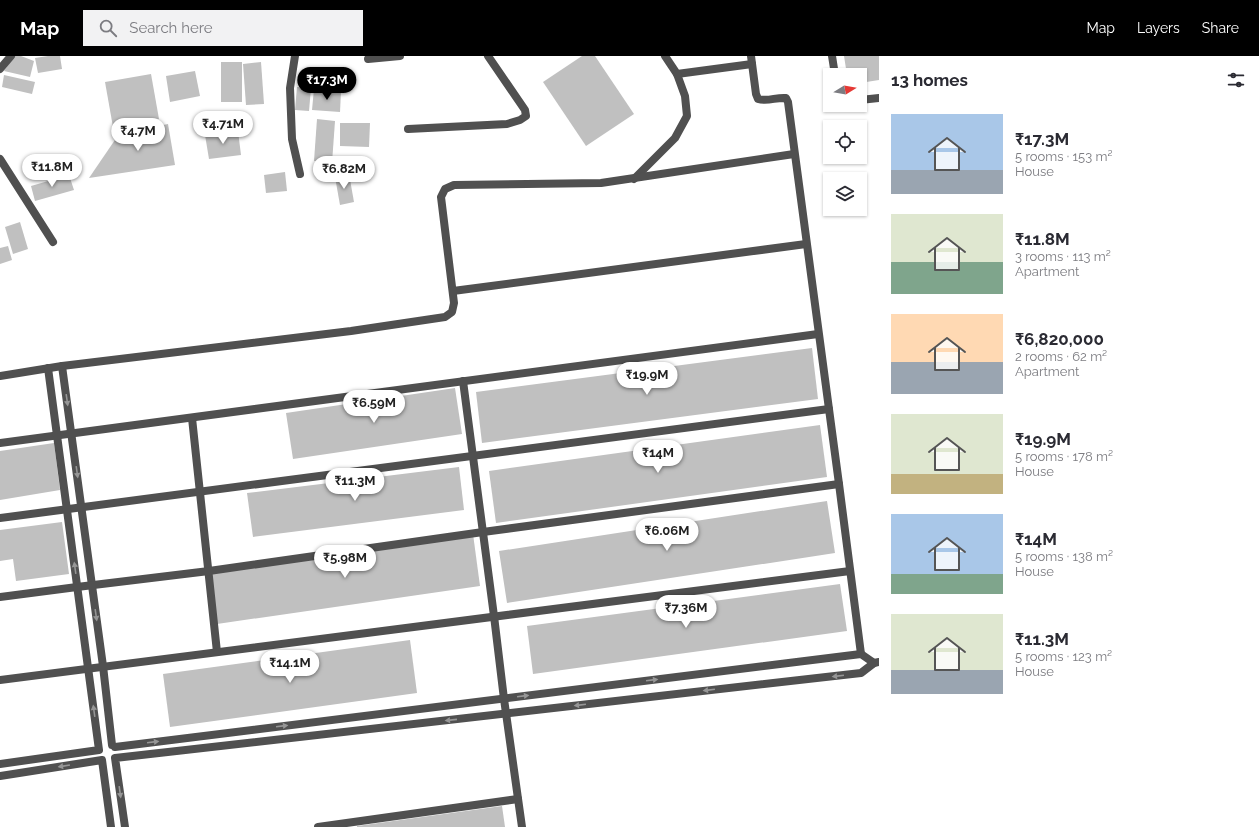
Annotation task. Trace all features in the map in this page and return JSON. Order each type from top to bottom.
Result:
[{"type":"street","points":[[0,69],[11,56]]},
{"type":"street","points":[[295,56],[290,88],[292,140],[300,174]]},
{"type":"street","points":[[368,59],[400,56]]},
{"type":"street","points":[[408,129],[507,124],[520,120],[526,116],[525,110],[488,56]]},
{"type":"street","points":[[634,178],[675,138],[687,116],[685,96],[678,74],[665,56]]},
{"type":"street","points":[[832,56],[834,68]]},
{"type":"street","points":[[678,74],[752,60],[756,94],[758,99],[764,101],[786,98],[788,102],[861,654]]},
{"type":"street","points":[[867,99],[879,98]]},
{"type":"street","points":[[0,376],[62,366],[344,332],[445,317],[452,312],[454,303],[441,198],[445,189],[454,185],[601,183],[794,154]]},
{"type":"street","points":[[0,159],[53,242]]},
{"type":"street","points":[[453,291],[806,244]]},
{"type":"street","points":[[0,443],[818,334]]},
{"type":"street","points":[[62,366],[113,746],[117,752],[115,758],[125,827]]},
{"type":"street","points":[[48,368],[89,668],[99,755],[102,760],[111,827]]},
{"type":"street","points":[[463,381],[522,827]]},
{"type":"street","points":[[0,518],[829,409]]},
{"type":"street","points":[[192,418],[217,652]]},
{"type":"street","points":[[0,597],[209,571],[839,484]]},
{"type":"street","points":[[0,680],[850,571]]},
{"type":"street","points":[[0,764],[99,750],[105,744],[113,746],[861,654],[876,662],[861,673],[115,758],[109,761],[102,760],[0,776]]},
{"type":"street","points":[[318,827],[518,799]]},
{"type":"building","points":[[14,56],[21,56],[34,61],[30,77],[4,71]]},
{"type":"building","points":[[60,56],[62,69],[38,73],[35,58]]},
{"type":"building","points":[[582,56],[595,56],[634,114],[586,146],[543,82]]},
{"type":"building","points":[[844,56],[879,56],[879,80],[867,82],[867,68],[846,68]]},
{"type":"building","points":[[221,62],[242,62],[242,102],[221,102]]},
{"type":"building","points":[[261,62],[264,104],[246,105],[243,64]]},
{"type":"building","points":[[195,71],[200,96],[170,102],[166,76]]},
{"type":"building","points":[[151,74],[159,119],[113,127],[105,82]]},
{"type":"building","points":[[4,75],[35,82],[32,94],[2,87]]},
{"type":"building","points":[[297,87],[311,88],[309,111],[295,110]]},
{"type":"building","points":[[314,89],[341,91],[340,112],[312,110]]},
{"type":"building","points":[[317,119],[335,121],[332,163],[314,161]]},
{"type":"building","points":[[340,123],[370,123],[369,147],[340,146]]},
{"type":"building","points":[[168,124],[175,165],[89,178],[119,134]]},
{"type":"building","points":[[238,131],[241,155],[209,159],[205,135]]},
{"type":"building","points":[[285,172],[287,191],[266,193],[264,175]]},
{"type":"building","points":[[349,174],[354,202],[340,205],[335,177]]},
{"type":"building","points":[[69,175],[74,190],[35,201],[31,186]]},
{"type":"building","points":[[20,222],[28,249],[13,254],[5,227]]},
{"type":"building","points":[[8,246],[12,260],[0,264],[0,248]]},
{"type":"building","points":[[812,348],[818,399],[482,443],[476,392]]},
{"type":"building","points":[[455,388],[462,434],[293,459],[286,413]]},
{"type":"building","points":[[820,425],[827,477],[496,523],[489,471]]},
{"type":"building","points":[[54,443],[60,490],[0,500],[0,451]]},
{"type":"building","points":[[459,467],[464,510],[253,537],[247,493]]},
{"type":"building","points":[[827,501],[835,553],[507,603],[499,551]]},
{"type":"building","points":[[62,522],[69,574],[16,581],[13,559],[0,561],[0,530]]},
{"type":"building","points":[[473,534],[480,586],[217,624],[209,573]]},
{"type":"building","points":[[840,584],[847,631],[533,674],[527,626]]},
{"type":"building","points":[[410,640],[417,693],[170,727],[163,674]]},
{"type":"building","points":[[502,806],[505,827],[357,827],[357,826]]}]
